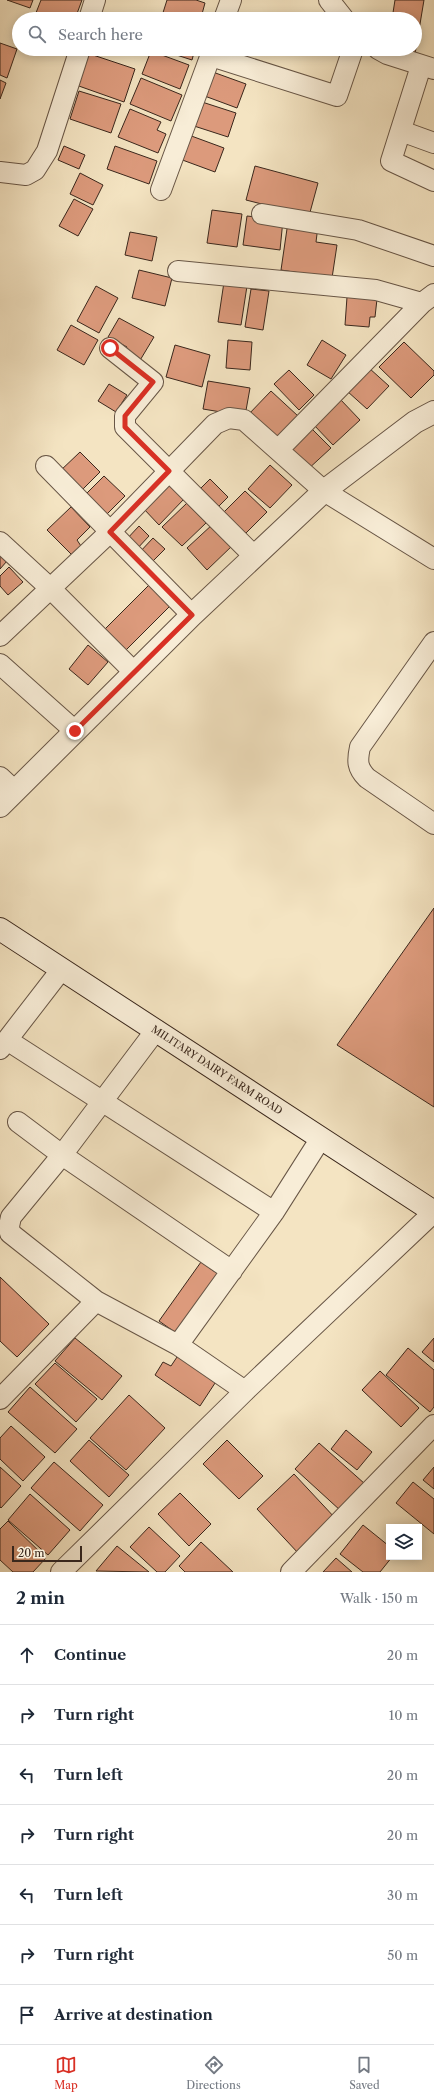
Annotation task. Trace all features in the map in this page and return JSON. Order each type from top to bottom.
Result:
[{"type":"street","points":[[91,12],[95,0]]},
{"type":"street","points":[[227,12],[232,0]]},
{"type":"street","points":[[329,0],[338,12]]},
{"type":"street","points":[[0,172],[26,175],[35,170],[47,152],[78,56]]},
{"type":"street","points":[[161,190],[211,56]]},
{"type":"street","points":[[223,56],[337,96],[351,56]]},
{"type":"street","points":[[397,56],[428,67],[401,131],[391,161],[434,181]]},
{"type":"street","points":[[401,131],[434,143]]},
{"type":"street","points":[[262,214],[358,230],[434,256]]},
{"type":"street","points":[[178,271],[376,290],[428,299]]},
{"type":"street","points":[[278,450],[428,299]]},
{"type":"street","points":[[110,348],[153,382],[125,416],[125,427],[254,556]]},
{"type":"street","points":[[5,792],[75,731],[192,615],[324,491],[416,422],[434,412]]},
{"type":"street","points":[[0,636],[110,532],[215,424],[229,418],[244,420],[324,491],[434,559]]},
{"type":"street","points":[[46,466],[192,615]]},
{"type":"street","points":[[0,542],[50,588],[134,672]]},
{"type":"street","points":[[434,642],[360,747],[357,759],[359,770],[367,778],[434,824]]},
{"type":"street","points":[[0,664],[75,731]]},
{"type":"street","name":"MILITARY DAIRY FARM ROAD","points":[[0,929],[434,1212]]},
{"type":"street","points":[[61,970],[3,1044],[101,1102],[274,1212]]},
{"type":"street","points":[[156,1030],[62,1155],[11,1217],[9,1226],[10,1233],[96,1302],[178,1345],[245,1391]]},
{"type":"street","points":[[18,1122],[62,1155],[232,1271]]},
{"type":"street","points":[[178,1345],[274,1212],[321,1138]]},
{"type":"street","points":[[61,1572],[245,1391],[434,1212]]},
{"type":"street","points":[[0,1399],[96,1302]]},
{"type":"street","points":[[291,1572],[434,1425]]},
{"type":"building","points":[[7,0],[33,0],[30,8]]},
{"type":"building","points":[[41,0],[82,0],[78,12],[36,12]]},
{"type":"building","points":[[167,0],[196,0],[205,3],[203,12],[163,12]]},
{"type":"building","points":[[395,0],[424,0],[422,12],[393,12]]},
{"type":"building","points":[[0,43],[12,47],[12,56],[15,56],[7,78],[0,75]]},
{"type":"building","points":[[86,56],[96,56],[135,69],[124,102],[76,85]]},
{"type":"building","points":[[149,56],[165,56],[189,65],[180,89],[142,74]]},
{"type":"building","points":[[180,56],[193,56],[192,60]]},
{"type":"building","points":[[210,71],[246,84],[237,108],[202,95]]},
{"type":"building","points":[[141,78],[182,95],[171,121],[130,104]]},
{"type":"building","points":[[0,80],[6,83],[0,99]]},
{"type":"building","points":[[79,91],[121,104],[111,133],[70,119]]},
{"type":"building","points":[[199,101],[236,113],[228,137],[191,125]]},
{"type":"building","points":[[130,109],[161,122],[157,130],[166,134],[158,153],[118,137]]},
{"type":"building","points":[[186,134],[224,148],[215,172],[177,158]]},
{"type":"building","points":[[64,146],[85,155],[79,169],[58,160]]},
{"type":"building","points":[[115,146],[157,161],[149,184],[107,169]]},
{"type":"building","points":[[255,166],[318,183],[309,216],[246,200]]},
{"type":"building","points":[[80,173],[103,185],[93,205],[70,194]]},
{"type":"building","points":[[74,199],[93,209],[78,236],[59,226]]},
{"type":"building","points":[[212,210],[242,214],[237,247],[207,243]]},
{"type":"building","points":[[247,216],[283,220],[280,250],[243,245]]},
{"type":"building","points":[[288,222],[318,226],[316,242],[337,245],[332,278],[281,270]]},
{"type":"building","points":[[130,232],[157,237],[152,261],[125,255]]},
{"type":"building","points":[[139,270],[172,278],[165,306],[132,298]]},
{"type":"building","points":[[224,282],[247,286],[241,325],[218,322]]},
{"type":"building","points":[[96,286],[118,298],[99,333],[77,321]]},
{"type":"building","points":[[251,289],[269,291],[263,330],[245,327]]},
{"type":"building","points":[[347,297],[377,299],[375,317],[370,317],[369,327],[345,325]]},
{"type":"building","points":[[119,318],[154,337],[139,362],[123,353],[127,347],[108,337]]},
{"type":"building","points":[[71,325],[98,340],[84,365],[57,350]]},
{"type":"building","points":[[228,340],[252,342],[250,370],[226,368]]},
{"type":"building","points":[[322,340],[346,355],[331,379],[307,365]]},
{"type":"building","points":[[404,342],[434,371],[434,375],[411,398],[379,367]]},
{"type":"building","points":[[175,345],[210,355],[202,387],[166,377]]},
{"type":"building","points":[[369,368],[389,386],[367,409],[347,391]]},
{"type":"building","points":[[289,370],[314,395],[299,410],[274,384]]},
{"type":"building","points":[[208,381],[250,388],[245,416],[203,409]]},
{"type":"building","points":[[109,384],[127,395],[116,412],[98,401]]},
{"type":"building","points":[[271,391],[298,416],[274,441],[247,416]]},
{"type":"building","points":[[340,399],[360,420],[333,445],[313,424]]},
{"type":"building","points":[[310,427],[331,448],[306,471],[286,450]]},
{"type":"building","points":[[80,452],[100,472],[79,493],[59,472]]},
{"type":"building","points":[[270,465],[292,485],[270,508],[248,489]]},
{"type":"building","points":[[104,476],[125,496],[104,517],[83,497]]},
{"type":"building","points":[[210,479],[228,497],[217,508],[199,490]]},
{"type":"building","points":[[169,482],[185,498],[159,525],[143,508]]},
{"type":"building","points":[[245,491],[267,512],[243,536],[221,515]]},
{"type":"building","points":[[187,503],[206,523],[182,546],[162,527]]},
{"type":"building","points":[[71,507],[90,527],[77,540],[81,546],[72,555],[47,530]]},
{"type":"building","points":[[213,524],[233,545],[207,570],[187,548]]},
{"type":"building","points":[[139,526],[149,536],[135,551],[125,541]]},
{"type":"building","points":[[153,538],[165,549],[149,565],[138,554]]},
{"type":"building","points":[[0,555],[7,561],[0,569]]},
{"type":"building","points":[[9,567],[23,582],[8,595],[0,586],[0,576]]},
{"type":"building","points":[[151,583],[172,604],[122,654],[101,633]]},
{"type":"building","points":[[88,645],[108,662],[88,685],[69,669]]},
{"type":"building","points":[[434,908],[434,1107],[337,1045]]},
{"type":"building","points":[[201,1262],[221,1276],[179,1335],[159,1321]]},
{"type":"building","points":[[0,1277],[49,1324],[17,1357],[0,1341]]},
{"type":"building","points":[[75,1338],[122,1376],[102,1400],[55,1361]]},
{"type":"building","points":[[434,1338],[434,1362],[422,1352]]},
{"type":"building","points":[[408,1348],[434,1370],[434,1407],[430,1412],[386,1375]]},
{"type":"building","points":[[179,1354],[217,1380],[200,1406],[155,1375],[163,1362],[171,1366]]},
{"type":"building","points":[[55,1363],[97,1399],[76,1422],[35,1384]]},
{"type":"building","points":[[380,1371],[419,1408],[401,1427],[362,1390]]},
{"type":"building","points":[[30,1387],[77,1429],[55,1453],[8,1412]]},
{"type":"building","points":[[129,1395],[165,1428],[126,1470],[90,1438]]},
{"type":"building","points":[[11,1426],[45,1457],[23,1481],[0,1459],[0,1438]]},
{"type":"building","points":[[346,1430],[372,1452],[357,1470],[331,1449]]},
{"type":"building","points":[[89,1440],[129,1475],[109,1497],[70,1461]]},
{"type":"building","points":[[227,1440],[263,1476],[239,1499],[203,1464]]},
{"type":"building","points":[[319,1443],[365,1484],[341,1511],[295,1469]]},
{"type":"building","points":[[54,1462],[103,1505],[80,1531],[31,1488]]},
{"type":"building","points":[[0,1467],[21,1486],[1,1508],[0,1507]]},
{"type":"building","points":[[434,1467],[434,1489],[423,1480]]},
{"type":"building","points":[[294,1474],[336,1519],[299,1554],[257,1509]]},
{"type":"building","points":[[413,1482],[434,1499],[434,1534],[422,1524],[396,1503]]},
{"type":"building","points":[[180,1493],[211,1524],[189,1546],[158,1514]]},
{"type":"building","points":[[30,1494],[70,1530],[48,1555],[8,1520]]},
{"type":"building","points":[[8,1521],[46,1558],[33,1572],[13,1572],[0,1560],[0,1529]]},
{"type":"building","points":[[363,1525],[386,1544],[386,1560],[390,1560],[380,1572],[363,1572],[340,1554]]},
{"type":"building","points":[[149,1527],[180,1556],[165,1572],[157,1572],[130,1547]]},
{"type":"building","points":[[201,1542],[233,1572],[185,1572],[179,1566]]},
{"type":"building","points":[[117,1546],[149,1572],[96,1571]]},
{"type":"building","points":[[336,1558],[352,1572],[323,1572]]},
{"type":"route","points":[[75,731],[192,615],[110,532],[169,471],[125,427],[124,422],[125,416],[153,382],[110,348]]}]
